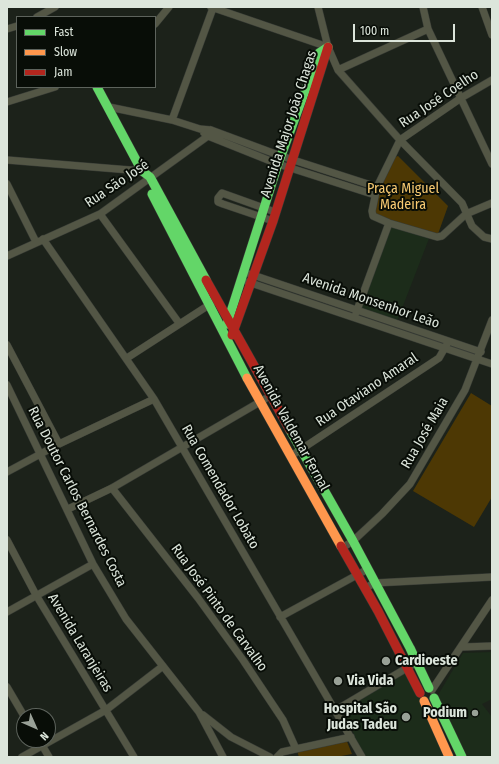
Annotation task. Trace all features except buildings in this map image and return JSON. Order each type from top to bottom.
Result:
[{"type":"street","points":[[39,16],[55,7]]},
{"type":"street","points":[[156,23],[169,7]]},
{"type":"street","points":[[172,120],[212,7],[328,47]]},
{"type":"street","points":[[318,7],[328,47],[338,70],[400,140],[462,203],[472,226],[484,237],[492,239]]},
{"type":"street","points":[[423,7],[428,29],[492,164]]},
{"type":"street","points":[[482,7],[492,35]]},
{"type":"street","points":[[338,70],[428,29]]},
{"type":"street","name":"Avenida Major João Chagas","points":[[223,334],[280,160],[306,104],[328,47]]},
{"type":"street","name":"Rua José Coelho","points":[[400,140],[461,98],[492,80]]},
{"type":"street","points":[[7,102],[52,88]]},
{"type":"street","name":"Avenida Valdemar Fernal","points":[[98,88],[200,278],[218,300],[256,372],[353,541],[410,648],[462,757]]},
{"type":"street","name":"Avenida Major João Chagas","points":[[228,344],[274,216],[306,104]]},
{"type":"street","points":[[109,107],[172,120],[200,129],[280,160],[334,174],[376,191]]},
{"type":"street","name":"Rua São José","points":[[7,256],[100,214],[146,176],[210,133]]},
{"type":"street","points":[[400,140],[376,191],[372,211],[373,216],[389,224],[437,237],[442,236],[466,214],[492,203]]},
{"type":"street","points":[[7,160],[146,176]]},
{"type":"street","points":[[290,163],[332,182],[376,191]]},
{"type":"street","points":[[332,182],[334,174]]},
{"type":"street","points":[[7,184],[36,242]]},
{"type":"street","points":[[263,212],[223,204],[218,202],[219,195],[222,193],[274,216]]},
{"type":"street","points":[[100,214],[179,323]]},
{"type":"street","points":[[354,319],[389,224]]},
{"type":"street","name":"Rua Comendador Lobato","points":[[43,239],[154,399],[362,757]]},
{"type":"street","points":[[242,276],[252,279]]},
{"type":"street","name":"Avenida Valdemar Fernal","points":[[200,278],[207,305],[378,611],[422,697],[449,757]]},
{"type":"street","name":"Avenida Monsenhor Leão","points":[[252,279],[278,284],[357,310],[390,326]]},
{"type":"street","name":"Avenida Monsenhor Leão","points":[[252,279],[276,292],[354,319],[390,326],[416,334],[448,341],[481,352]]},
{"type":"street","points":[[276,292],[278,284]]},
{"type":"street","points":[[300,300],[303,292]]},
{"type":"street","points":[[126,358],[207,305],[218,300]]},
{"type":"street","points":[[329,310],[331,302]]},
{"type":"street","name":"Rua José Maia","points":[[342,548],[353,541],[402,494],[410,484],[465,390],[491,325]]},
{"type":"street","name":"Avenida Monsenhor Leão","points":[[416,334],[445,348],[492,364]]},
{"type":"street","name":"Rua Otaviano Amaral","points":[[291,456],[439,358],[448,341]]},
{"type":"street","points":[[7,345],[59,444]]},
{"type":"street","points":[[247,377],[256,372]]},
{"type":"street","name":"Rua Doutor Carlos Bernardes Costa","points":[[7,385],[68,509],[93,564],[126,619],[199,712],[223,757]]},
{"type":"street","points":[[68,509],[112,488],[270,396]]},
{"type":"street","points":[[7,472],[59,444],[154,399]]},
{"type":"street","points":[[278,432],[287,427]]},
{"type":"street","points":[[304,481],[314,475]]},
{"type":"street","name":"Rua José Pinto de Carvalho","points":[[112,488],[198,598],[243,660],[283,720],[296,749]]},
{"type":"street","points":[[316,502],[326,496]]},
{"type":"street","points":[[329,524],[339,518]]},
{"type":"street","name":"Avenida Laranjeiras","points":[[7,540],[36,595],[134,757]]},
{"type":"street","points":[[7,612],[93,564]]},
{"type":"street","points":[[280,617],[368,569]]},
{"type":"street","points":[[365,588],[375,583],[492,577]]},
{"type":"street","points":[[432,692],[423,690],[422,697],[429,702],[432,692],[492,600]]},
{"type":"street","points":[[378,611],[387,606]]},
{"type":"street","points":[[389,632],[399,627]]},
{"type":"street","points":[[462,647],[492,646]]},
{"type":"street","points":[[400,653],[410,648]]},
{"type":"street","points":[[336,710],[417,662]]},
{"type":"street","points":[[56,735],[106,710],[163,666]]},
{"type":"street","points":[[7,687],[19,708]]},
{"type":"street","points":[[199,712],[231,737],[270,757]]},
{"type":"street","points":[[434,724],[444,720]]},
{"type":"street","points":[[440,738],[450,733]]},
{"type":"street","points":[[277,757],[282,752],[351,737]]},
{"type":"street","points":[[22,757],[34,748]]},
{"type":"street","points":[[43,748],[49,757]]},
{"type":"shaded area","points":[[389,223],[430,236],[396,324],[357,311]]},
{"type":"shaded area","points":[[492,652],[492,699],[482,704],[492,717],[492,757],[464,757],[435,700],[463,653]]},
{"type":"shaded area","points":[[407,669],[445,757],[365,757],[351,736],[354,734],[343,709]]},
{"type":"green space","name":"Praça Miguel Madeira","points":[[398,156],[448,206],[438,234],[375,216],[374,213],[378,189],[395,157]]},
{"type":"green space","points":[[471,393],[492,406],[492,497],[474,527],[413,491]]},
{"type":"green space","points":[[346,739],[352,754],[336,757],[299,757],[297,751]]},
{"type":"traffic: fast","points":[[227,324],[278,164],[319,53],[328,47]]},
{"type":"traffic: fast","points":[[98,88],[142,171],[150,177],[206,280]]},
{"type":"traffic: fast","points":[[152,194],[247,378]]},
{"type":"traffic: fast","points":[[290,430],[353,541],[410,648],[429,688]]},
{"type":"traffic: fast","points":[[434,698],[462,757]]},
{"type":"traffic: slow","points":[[247,378],[341,546]]},
{"type":"traffic: slow","points":[[424,701],[449,757]]},
{"type":"traffic: jam","points":[[232,335],[273,221],[328,47]]},
{"type":"traffic: jam","points":[[206,280],[290,430]]},
{"type":"traffic: jam","points":[[341,546],[378,611],[420,693]]},
{"type":"place","name":"Cardioeste","points":[[386,661]]},
{"type":"place","name":"Via Vida","points":[[338,681]]},
{"type":"place","name":"Podium","points":[[475,713]]},
{"type":"place","name":"Hospital São Judas Tadeu","points":[[406,717]]}]
